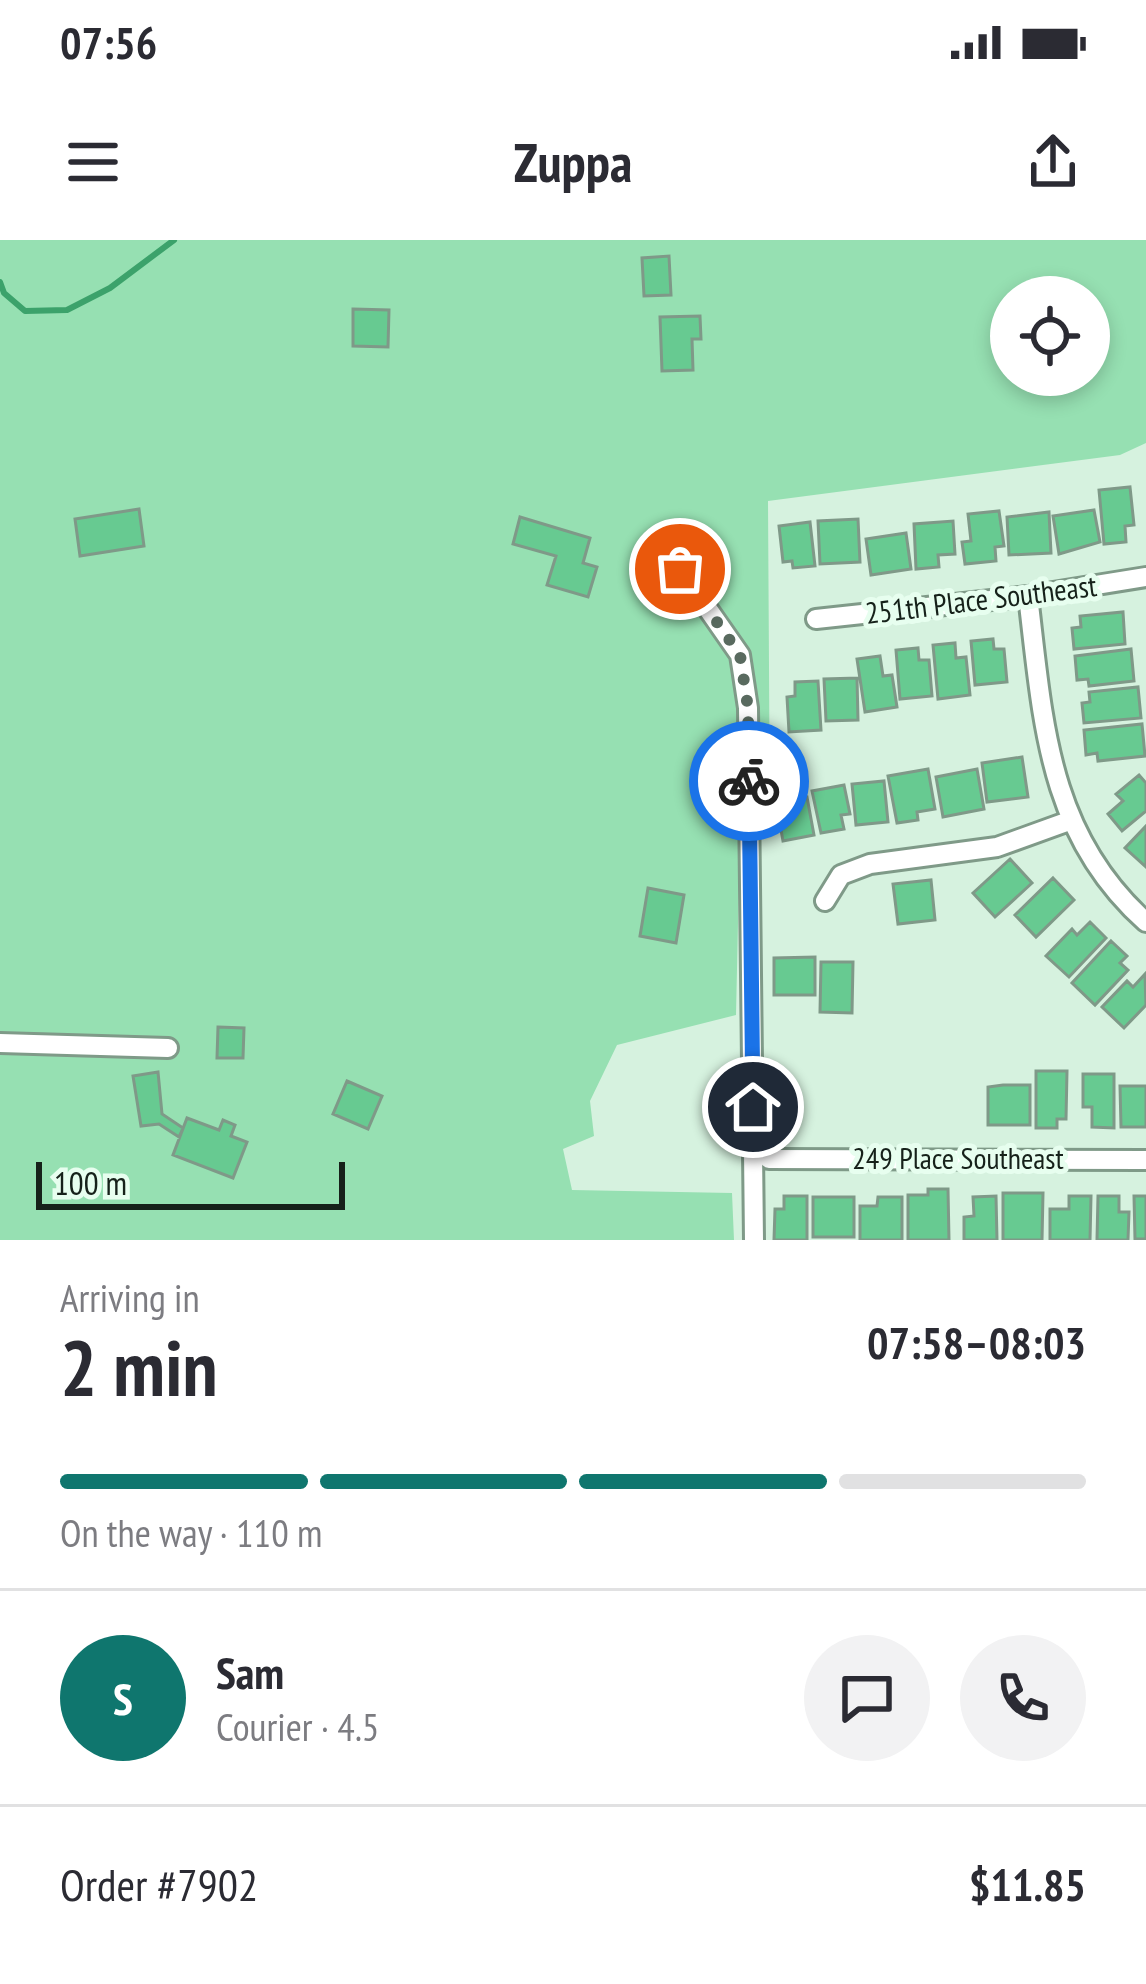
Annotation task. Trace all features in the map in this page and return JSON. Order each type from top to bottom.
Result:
[{"type":"street","points":[[680,569],[740,655],[748,708],[754,1240]]},
{"type":"street","name":"251th Place Southeast","points":[[816,619],[1028,596],[1146,577]]},
{"type":"street","points":[[1028,596],[1046,730],[1069,820],[1100,874],[1146,922]]},
{"type":"street","points":[[825,901],[841,875],[870,864],[998,847],[1069,820]]},
{"type":"street","points":[[0,1043],[168,1048]]},
{"type":"street","name":"249 Place Southeast","points":[[769,1159],[1146,1160]]},
{"type":"green space","points":[[0,240],[1146,240],[1146,443],[1120,455],[768,501],[770,832],[740,831],[736,1015],[617,1045],[590,1101],[594,1136],[563,1149],[572,1190],[732,1193],[734,1240],[0,1240]]},
{"type":"building","points":[[669,256],[671,295],[644,296],[642,258]]},
{"type":"building","points":[[353,309],[389,310],[388,347],[353,346]]},
{"type":"building","points":[[700,316],[701,339],[692,339],[693,370],[662,371],[660,317]]},
{"type":"building","points":[[1130,487],[1134,525],[1125,526],[1126,542],[1104,544],[1099,490]]},
{"type":"building","points":[[139,509],[144,546],[80,556],[75,519]]},
{"type":"building","points":[[1094,510],[1100,542],[1059,554],[1053,516]]},
{"type":"building","points":[[999,511],[1004,546],[995,547],[996,561],[965,564],[962,542],[971,541],[968,514]]},
{"type":"building","points":[[1049,512],[1051,553],[1009,555],[1007,517]]},
{"type":"building","points":[[520,517],[590,538],[583,563],[597,567],[588,597],[547,585],[556,556],[513,544]]},
{"type":"building","points":[[858,519],[860,562],[820,564],[818,521]]},
{"type":"building","points":[[953,521],[955,554],[938,555],[939,567],[916,569],[914,524]]},
{"type":"building","points":[[810,522],[815,566],[793,568],[792,561],[783,562],[779,526]]},
{"type":"building","points":[[906,533],[911,569],[871,575],[866,539]]},
{"type":"building","points":[[1123,612],[1125,644],[1074,649],[1072,628],[1081,627],[1080,616]]},
{"type":"building","points":[[993,639],[994,649],[1004,649],[1007,682],[975,685],[971,641]]},
{"type":"building","points":[[955,643],[956,658],[966,657],[970,695],[938,699],[933,645]]},
{"type":"building","points":[[918,648],[919,660],[929,660],[932,696],[900,699],[896,650]]},
{"type":"building","points":[[1131,649],[1134,681],[1089,686],[1088,679],[1077,680],[1075,656]]},
{"type":"building","points":[[880,656],[883,676],[892,675],[897,707],[865,712],[857,659]]},
{"type":"building","points":[[857,678],[858,720],[826,721],[824,679]]},
{"type":"building","points":[[818,681],[821,730],[789,732],[787,697],[795,696],[795,682]]},
{"type":"building","points":[[1138,687],[1141,718],[1084,723],[1082,703],[1090,702],[1089,692]]},
{"type":"building","points":[[1142,724],[1145,756],[1098,761],[1097,753],[1086,755],[1084,730]]},
{"type":"building","points":[[1022,757],[1028,797],[987,802],[982,763]]},
{"type":"building","points":[[928,769],[935,809],[917,812],[918,820],[897,823],[888,776]]},
{"type":"building","points":[[977,769],[984,809],[943,817],[936,777]]},
{"type":"building","points":[[1139,775],[1146,783],[1146,811],[1122,831],[1108,814],[1123,801],[1116,794]]},
{"type":"building","points":[[884,781],[888,822],[856,825],[852,784]]},
{"type":"building","points":[[844,785],[850,814],[841,815],[844,829],[821,833],[812,791]]},
{"type":"building","points":[[807,797],[814,835],[783,841],[776,802]]},
{"type":"building","points":[[1146,826],[1146,867],[1125,848]]},
{"type":"building","points":[[1010,859],[1032,883],[995,917],[973,893]]},
{"type":"building","points":[[1053,878],[1074,900],[1036,937],[1015,915]]},
{"type":"building","points":[[931,880],[935,920],[898,924],[893,884]]},
{"type":"building","points":[[648,888],[684,895],[676,943],[640,936]]},
{"type":"building","points":[[1090,922],[1106,938],[1069,977],[1046,956],[1072,929],[1077,935]]},
{"type":"building","points":[[1111,941],[1127,956],[1120,963],[1128,970],[1095,1005],[1072,983]]},
{"type":"building","points":[[815,957],[815,995],[774,995],[774,958]]},
{"type":"building","points":[[821,962],[853,962],[852,1013],[820,1012]]},
{"type":"building","points":[[1145,974],[1146,1005],[1124,1028],[1102,1007],[1127,981],[1133,987]]},
{"type":"building","points":[[218,1027],[244,1028],[243,1058],[217,1058]]},
{"type":"building","points":[[1036,1071],[1067,1071],[1066,1119],[1057,1119],[1057,1128],[1036,1128]]},
{"type":"building","points":[[158,1072],[162,1114],[183,1128],[179,1137],[159,1124],[141,1126],[133,1076]]},
{"type":"building","points":[[1083,1074],[1114,1074],[1114,1128],[1092,1127],[1092,1107],[1083,1107]]},
{"type":"building","points":[[347,1081],[382,1096],[368,1129],[333,1114]]},
{"type":"building","points":[[1030,1085],[1030,1125],[988,1125],[988,1087]]},
{"type":"building","points":[[1120,1086],[1146,1086],[1146,1127],[1121,1127]]},
{"type":"building","points":[[187,1118],[219,1130],[223,1120],[235,1125],[231,1136],[247,1142],[233,1178],[173,1155]]},
{"type":"building","points":[[928,1189],[948,1189],[949,1240],[908,1240],[908,1195],[928,1195]]},
{"type":"building","points":[[1003,1193],[1043,1193],[1042,1240],[1003,1240]]},
{"type":"building","points":[[784,1196],[807,1196],[807,1240],[774,1240],[775,1209],[784,1209]]},
{"type":"building","points":[[996,1196],[997,1240],[964,1240],[964,1217],[974,1216],[973,1197]]},
{"type":"building","points":[[1069,1196],[1091,1196],[1090,1240],[1050,1240],[1050,1209],[1069,1209]]},
{"type":"building","points":[[1098,1196],[1119,1196],[1119,1212],[1129,1212],[1128,1240],[1097,1240]]},
{"type":"building","points":[[1134,1196],[1146,1196],[1146,1239],[1135,1239]]},
{"type":"building","points":[[813,1197],[854,1197],[854,1237],[813,1237]]},
{"type":"building","points":[[878,1197],[902,1197],[902,1240],[860,1240],[860,1206],[877,1206]]},
{"type":"waterway","points":[[0,282],[4,293],[25,311],[67,310],[110,288],[174,240]]},
{"type":"way so far","points":[[680,569],[740,655],[748,708],[749,781]]},
{"type":"route","points":[[749,781],[753,1107]]}]
